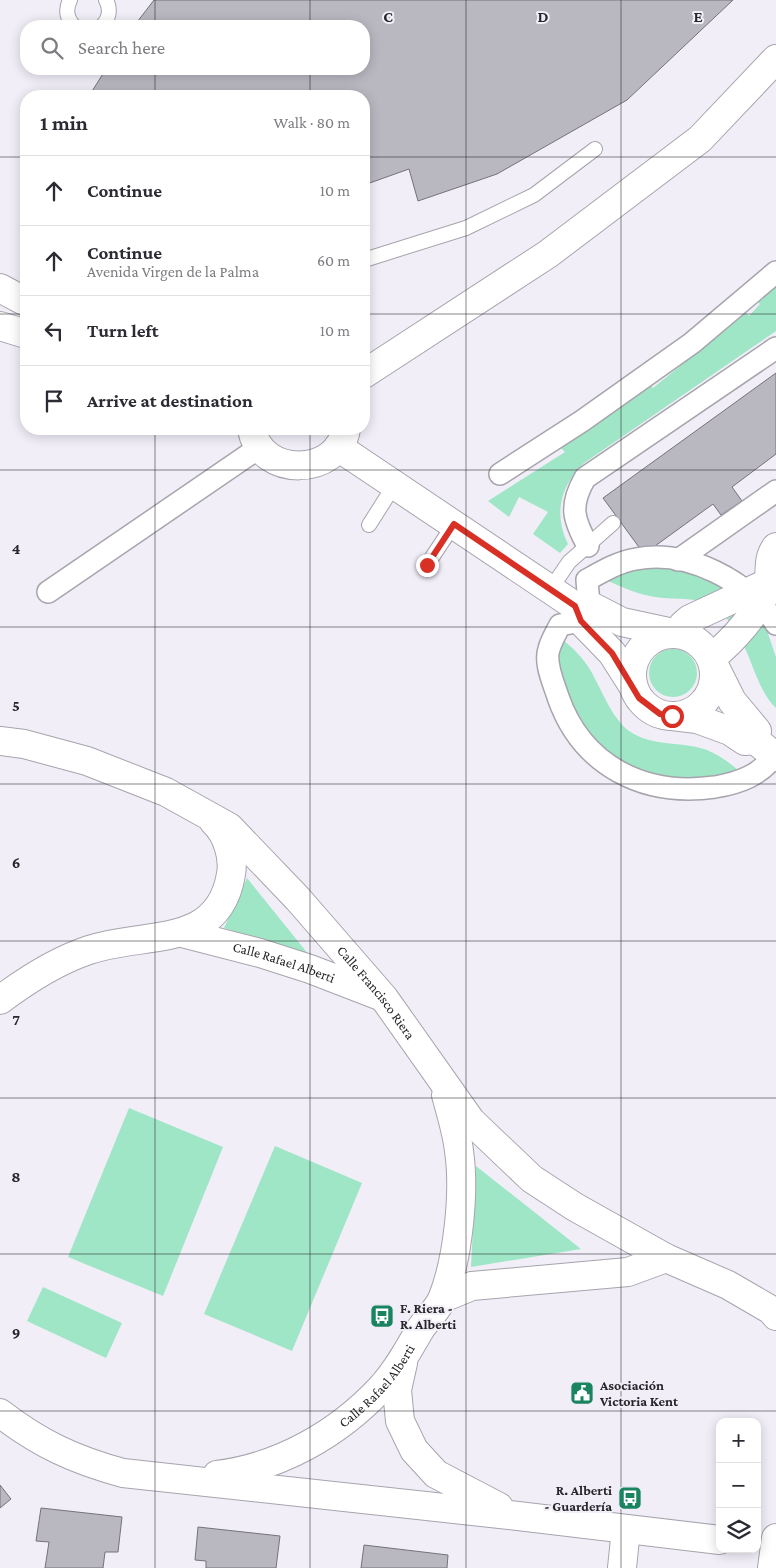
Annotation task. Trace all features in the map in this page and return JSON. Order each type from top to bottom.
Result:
[{"type":"street","points":[[370,370],[548,254],[700,139],[776,59]]},
{"type":"street","points":[[500,474],[582,421],[692,343],[776,272]]},
{"type":"street","points":[[0,288],[20,298]]},
{"type":"street","points":[[0,326],[20,332]]},
{"type":"street","points":[[588,546],[576,526],[574,509],[576,493],[585,478],[776,348]]},
{"type":"street","points":[[48,592],[252,435]]},
{"type":"street","points":[[254,435],[270,457],[284,464],[299,467],[314,465],[327,457],[342,438],[395,484],[581,611],[677,634],[698,641],[712,660],[732,701],[757,731],[770,752]]},
{"type":"street","points":[[678,560],[776,491]]},
{"type":"street","points":[[712,660],[768,604],[769,560],[776,547]]},
{"type":"street","points":[[768,604],[721,574],[697,564],[668,558],[638,558],[609,567],[587,580],[581,611],[560,625],[548,651],[551,675],[562,707],[577,737],[598,760],[633,779],[666,788],[704,788],[735,784],[757,773],[770,752]]},
{"type":"street","points":[[677,634],[690,619],[768,604]]},
{"type":"street","points":[[581,611],[612,653],[639,698],[648,707],[660,714],[697,719],[730,731],[745,741],[770,752]]},
{"type":"street","points":[[633,686],[634,661],[640,650],[649,641],[661,635],[677,634]]},
{"type":"street","points":[[672,716],[685,714],[697,708],[706,699],[712,688],[715,675],[712,660]]},
{"type":"street","name":"Calle Francisco Riera","points":[[0,741],[24,744],[87,761],[166,792],[202,811],[235,833],[298,899],[384,998],[471,1120],[532,1178],[575,1207],[666,1258],[728,1285],[771,1310],[776,1316]]},
{"type":"street","name":"Calle Rafael Alberti","points":[[0,1000],[26,980],[57,963],[90,949],[124,940],[182,933],[202,924],[213,914],[228,889],[232,867],[228,845],[218,826],[202,811]]},
{"type":"street","name":"Calle Rafael Alberti","points":[[182,933],[260,952],[384,998]]},
{"type":"street","name":"Calle Rafael Alberti","points":[[159,1478],[194,1478],[230,1474],[264,1465],[298,1451],[328,1433],[357,1412],[382,1387],[404,1359],[443,1298],[459,1224],[461,1190],[460,1151],[441,1076]]},
{"type":"street","points":[[443,1298],[472,1286],[628,1272],[666,1258]]},
{"type":"street","points":[[404,1359],[397,1390],[400,1422],[414,1450],[436,1474],[518,1516]]},
{"type":"street","name":"Calle Rafael Alberti","points":[[0,1413],[25,1432],[56,1450],[89,1464],[123,1474],[518,1516],[716,1540]]},
{"type":"street","points":[[622,1568],[626,1529]]},
{"type":"lane","points":[[70,0],[67,11],[70,20]]},
{"type":"lane","points":[[106,0],[109,11],[106,20]]},
{"type":"lane","points":[[370,258],[466,228],[534,195],[595,149]]},
{"type":"lane","points":[[369,525],[395,484]]},
{"type":"lane","points":[[550,590],[569,562],[613,523]]},
{"type":"lane","points":[[427,565],[454,524]]},
{"type":"green space","points":[[776,278],[776,331],[584,463],[576,472],[565,490],[562,500],[561,521],[563,533],[568,544],[560,553],[533,534],[548,512],[519,497],[509,517],[488,501],[565,452],[558,445],[648,382],[653,388],[705,346],[740,308],[749,316],[760,304],[753,297]]},
{"type":"green space","points":[[648,565],[693,570],[733,589],[763,619],[776,657],[776,708],[764,692],[736,631],[726,617],[717,609],[698,600],[644,595],[603,579]]},
{"type":"green space","points":[[559,637],[585,662],[612,712],[629,731],[657,742],[688,745],[707,750],[724,759],[739,771],[733,776],[660,780],[612,757],[576,722],[556,660]]},
{"type":"green space","points":[[673,649],[682,651],[690,656],[695,664],[697,673],[695,682],[690,690],[682,695],[673,697],[664,695],[656,690],[651,682],[649,673],[651,664],[656,656],[664,651]]},
{"type":"green space","points":[[247,878],[309,955],[224,928]]},
{"type":"green space","points":[[129,1108],[223,1147],[163,1296],[68,1257]]},
{"type":"green space","points":[[275,1146],[362,1183],[292,1351],[204,1314]]},
{"type":"green space","points":[[476,1166],[581,1249],[471,1267]]},
{"type":"green space","points":[[43,1287],[122,1323],[106,1358],[27,1321]]},
{"type":"building","points":[[154,0],[733,0],[627,100],[497,174],[418,201],[409,169],[370,183],[370,90],[93,90],[102,75],[370,75],[370,20],[139,20]]},
{"type":"building","points":[[776,373],[776,454],[732,487],[742,501],[721,515],[713,504],[644,554],[603,498]]},
{"type":"building","points":[[0,1485],[11,1499],[0,1508]]},
{"type":"building","points":[[41,1508],[122,1517],[118,1552],[105,1552],[103,1568],[45,1568],[49,1542],[36,1541]]},
{"type":"building","points":[[198,1527],[280,1536],[276,1568],[206,1568],[206,1561],[195,1560]]},
{"type":"building","points":[[364,1545],[448,1555],[447,1568],[361,1568]]},
{"type":"place","name":"F. Riera - R. Alberti","points":[[382,1316]]},
{"type":"place","name":"Asociación Victoria Kent","points":[[582,1393]]},
{"type":"place","name":"R. Alberti - Guardería","points":[[630,1498]]},
{"type":"route","points":[[427,565],[454,524],[575,606],[581,621],[612,653],[639,698],[648,707],[660,714],[672,716]]}]
